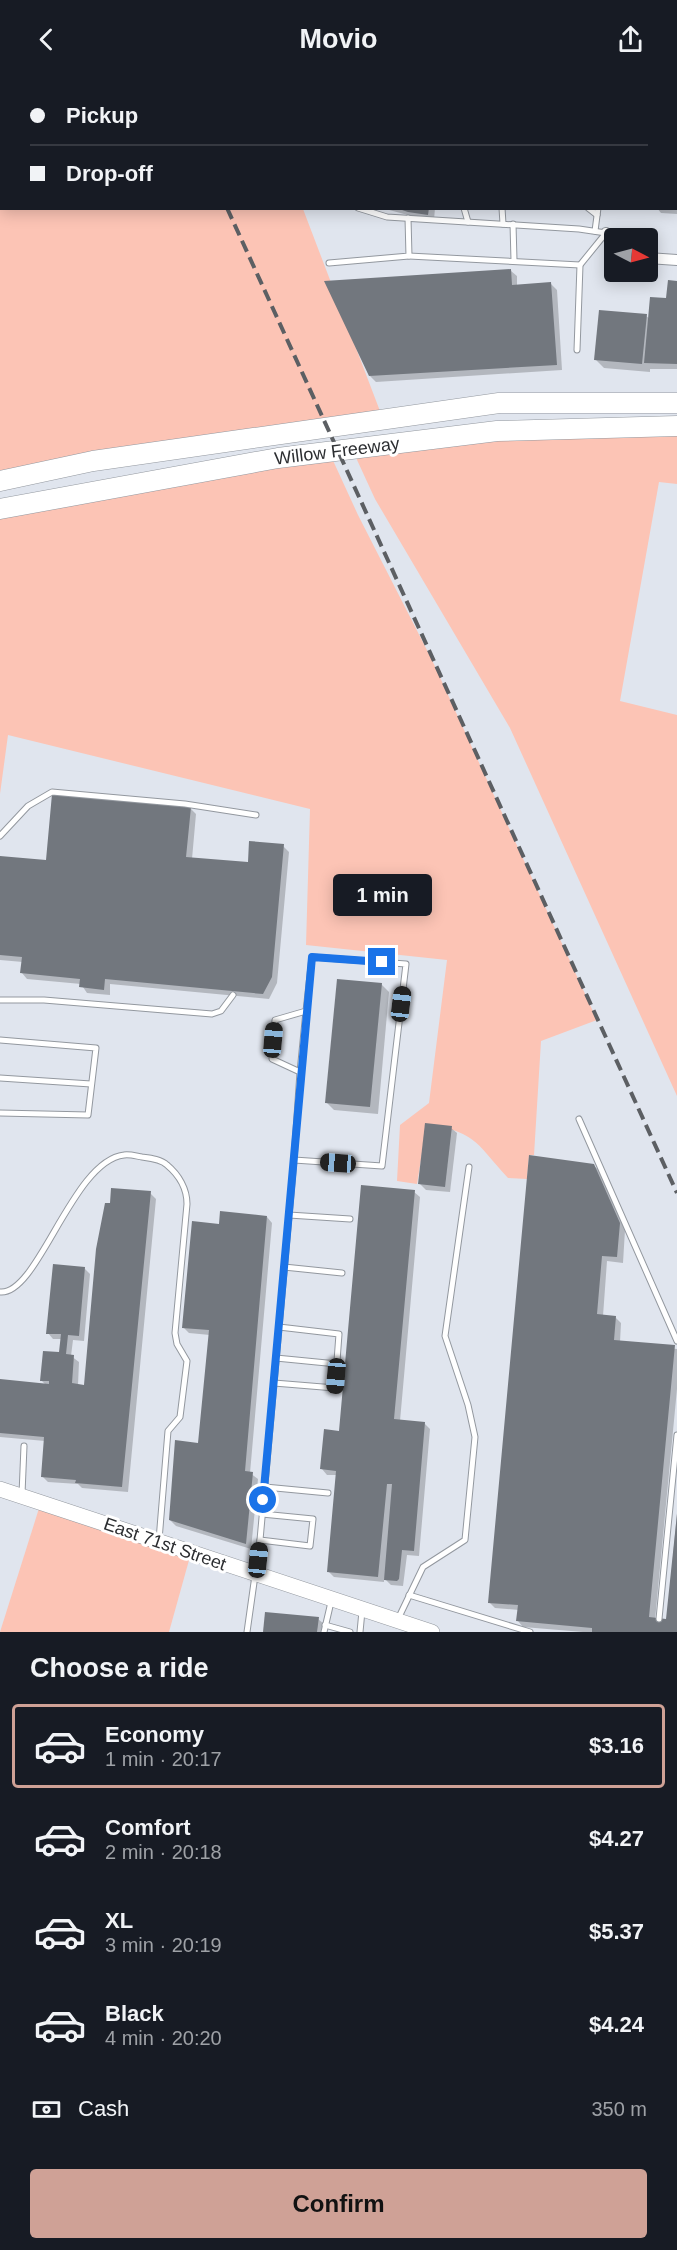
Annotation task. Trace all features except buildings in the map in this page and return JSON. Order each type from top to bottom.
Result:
[{"type":"highway","name":"Willow Freeway","points":[[0,481],[105,459],[499,403],[677,403]]},
{"type":"highway","name":"Willow Freeway","points":[[0,509],[278,458],[486,432],[677,426]]},
{"type":"main road","name":"East 71st Street","points":[[0,1489],[432,1632]]},
{"type":"street","points":[[658,259],[677,260]]},
{"type":"lane","points":[[364,210],[387,217],[513,224],[604,235]]},
{"type":"lane","points":[[465,210],[468,222]]},
{"type":"lane","points":[[502,210],[503,224]]},
{"type":"lane","points":[[598,212],[604,229]]},
{"type":"lane","points":[[408,218],[409,256]]},
{"type":"lane","points":[[513,224],[514,261]]},
{"type":"lane","points":[[577,350],[580,265],[604,237]]},
{"type":"lane","points":[[329,263],[409,256],[580,265]]},
{"type":"lane","points":[[0,836],[28,806],[52,792],[185,804],[256,815]]},
{"type":"lane","points":[[247,1632],[257,1575],[312,957],[406,964],[382,1166],[294,1160]]},
{"type":"lane","points":[[0,1000],[44,1000],[212,1014],[221,1011],[233,995]]},
{"type":"lane","points":[[300,1072],[272,1059],[275,1020],[306,1011]]},
{"type":"lane","points":[[0,1040],[96,1048],[88,1115],[0,1113]]},
{"type":"lane","points":[[0,1078],[91,1084]]},
{"type":"lane","points":[[579,1119],[677,1341]]},
{"type":"lane","points":[[0,1292],[6,1292],[19,1286],[45,1247],[54,1228],[98,1169],[108,1161],[124,1155],[165,1162],[187,1192],[175,1333],[177,1344],[187,1361],[180,1417],[168,1431],[159,1542]]},
{"type":"lane","points":[[398,1621],[423,1567],[465,1540],[475,1437],[468,1405],[445,1336],[469,1167]]},
{"type":"lane","points":[[289,1215],[350,1219]]},
{"type":"lane","points":[[284,1267],[342,1274]]},
{"type":"lane","points":[[274,1383],[335,1388],[339,1334],[279,1327]]},
{"type":"lane","points":[[276,1358],[337,1364]]},
{"type":"lane","points":[[659,1618],[677,1435]]},
{"type":"lane","points":[[22,1496],[24,1446]]},
{"type":"lane","points":[[265,1487],[328,1493]]},
{"type":"lane","points":[[260,1540],[310,1546],[313,1519],[262,1514]]},
{"type":"lane","points":[[409,1595],[530,1632]]},
{"type":"lane","points":[[332,1599],[325,1629],[350,1632]]},
{"type":"lane","points":[[360,1632],[363,1609]]},
{"type":"shaded area","points":[[0,210],[303,210],[383,419],[0,481]]},
{"type":"shaded area","points":[[677,426],[677,484],[659,482],[620,701],[677,715],[677,1096],[510,728],[375,499],[352,449]]},
{"type":"shaded area","points":[[330,454],[358,515],[432,660],[597,1020],[541,1041],[534,1155],[529,1155],[527,1179],[508,1178],[476,1142],[458,1132],[431,1125],[423,1147],[417,1184],[397,1181],[400,1125],[429,1103],[447,960],[306,945],[310,809],[8,735],[0,794],[0,509]]},
{"type":"shaded area","points":[[41,1502],[191,1553],[169,1632],[0,1632]]},
{"type":"railway","points":[[228,210],[677,1193]]},
{"type":"route","points":[[263,1500],[312,957],[382,962]]}]
